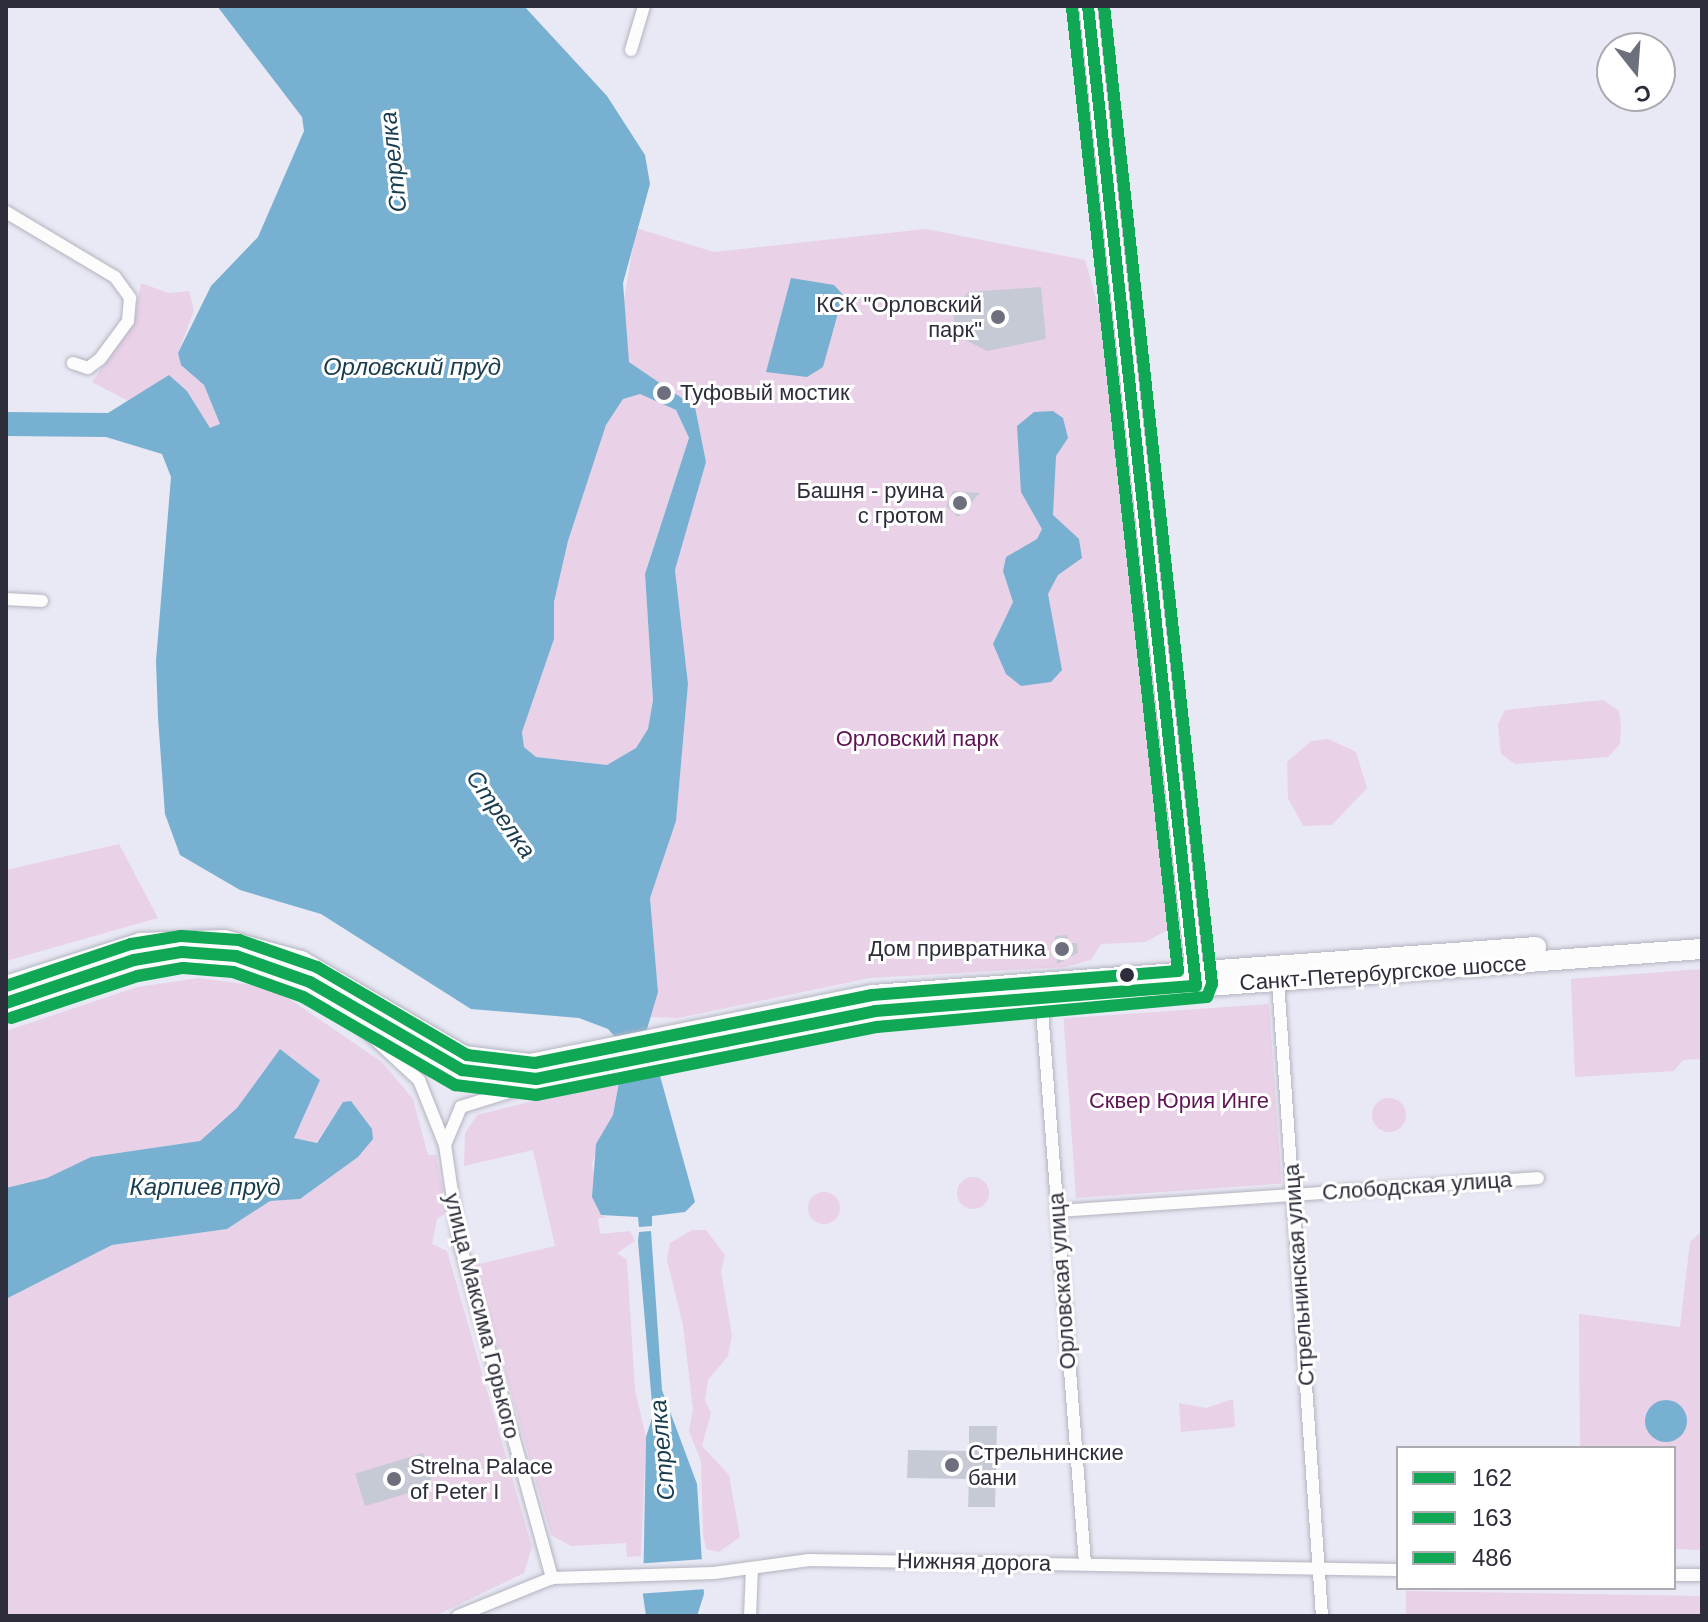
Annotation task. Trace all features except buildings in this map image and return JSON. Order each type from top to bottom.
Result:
[{"type":"main road","points":[[1088,6],[1196,978]]},
{"type":"main road","name":"Санкт-Петербургское шоссе","points":[[6,1003],[134,960],[182,952],[264,962],[327,991],[462,1070],[552,1078],[599,1062],[873,995],[1196,978],[1702,935]]},
{"type":"main road","name":"Санкт-Петербургское шоссе","points":[[6,986],[141,943],[224,940],[301,961],[464,1056],[530,1064],[599,1062]]},
{"type":"main road","name":"Санкт-Петербургское шоссе","points":[[666,1046],[875,1011],[1041,998],[1196,978],[1278,981],[1702,949]]},
{"type":"street","points":[[631,50],[644,6]]},
{"type":"street","points":[[6,212],[115,277],[130,298],[128,321],[100,359],[88,368],[73,363]]},
{"type":"street","points":[[6,599],[42,601]]},
{"type":"street","name":"Стрельнинская улица","points":[[1278,981],[1322,1616]]},
{"type":"street","name":"улица Максима Горького","points":[[327,991],[348,1019],[419,1080],[445,1145],[459,1240],[552,1578]]},
{"type":"street","name":"Орловская улица","points":[[1041,998],[1085,1564]]},
{"type":"street","points":[[445,1145],[461,1107],[552,1078]]},
{"type":"street","name":"Слободская улица","points":[[1057,1211],[1538,1178]]},
{"type":"street","name":"Нижняя дорога","points":[[458,1616],[552,1578],[714,1573],[809,1560],[1396,1570]]},
{"type":"street","points":[[750,1616],[752,1568]]},
{"type":"street","points":[[1676,1575],[1702,1575]]},
{"type":"green space","name":"Орловский парк","points":[[636,228],[714,252],[926,229],[1085,260],[1111,351],[1174,927],[1145,942],[1101,944],[1091,960],[1065,967],[870,978],[678,1018],[648,1017],[658,992],[650,898],[676,820],[688,684],[675,570],[706,462],[695,407],[629,363],[621,318]]},
{"type":"green space","points":[[141,283],[168,293],[189,291],[194,311],[178,353],[204,385],[220,424],[210,429],[187,391],[169,375],[132,403],[92,382],[134,322]]},
{"type":"green space","points":[[640,394],[676,410],[689,438],[645,574],[653,700],[648,729],[636,748],[607,765],[536,757],[524,747],[522,732],[554,639],[554,602],[568,541],[606,425],[623,399]]},
{"type":"green space","points":[[1603,700],[1619,711],[1621,726],[1620,744],[1608,757],[1515,764],[1501,754],[1498,724],[1505,710]]},
{"type":"green space","points":[[1328,739],[1356,752],[1367,788],[1332,825],[1303,826],[1288,798],[1287,762],[1311,741]]},
{"type":"green space","points":[[119,844],[158,918],[6,961],[6,870]]},
{"type":"green space","points":[[1702,969],[1702,1059],[1683,1060],[1674,1071],[1575,1077],[1571,979]]},
{"type":"green space","points":[[199,978],[260,986],[288,998],[382,1062],[413,1099],[428,1155],[436,1155],[447,1212],[437,1219],[432,1244],[447,1251],[532,1547],[524,1573],[435,1616],[6,1616],[6,1299],[112,1245],[227,1229],[270,1201],[300,1199],[358,1157],[343,1102],[316,1143],[294,1138],[320,1080],[280,1049],[237,1108],[200,1141],[91,1157],[47,1178],[6,1188],[6,1031],[137,987]]},
{"type":"green space","name":"Сквер Юрия Инге","points":[[1269,1004],[1282,1184],[1076,1198],[1064,1018]]},
{"type":"green space","points":[[619,1079],[613,1115],[592,1163],[601,1215],[608,1218],[598,1218],[600,1234],[630,1231],[635,1241],[617,1253],[627,1260],[635,1390],[646,1437],[641,1556],[627,1557],[626,1543],[571,1546],[551,1535],[475,1265],[555,1246],[533,1150],[464,1166],[465,1133],[477,1115]]},
{"type":"green space","points":[[1389,1098],[1401,1103],[1406,1115],[1401,1127],[1389,1132],[1377,1127],[1372,1115],[1377,1103]]},
{"type":"green space","points":[[973,1177],[984,1182],[989,1193],[984,1204],[973,1209],[962,1204],[957,1193],[962,1182]]},
{"type":"green space","points":[[824,1192],[835,1197],[840,1208],[835,1219],[824,1224],[813,1219],[808,1208],[813,1197]]},
{"type":"green space","points":[[692,1230],[706,1230],[725,1255],[721,1272],[732,1335],[728,1356],[708,1380],[705,1400],[711,1413],[702,1446],[729,1475],[740,1537],[719,1552],[706,1549],[703,1534],[701,1461],[689,1431],[693,1409],[683,1325],[667,1260],[670,1243]]},
{"type":"green space","points":[[1702,1231],[1702,1550],[1676,1549],[1676,1446],[1580,1446],[1579,1314],[1680,1327],[1690,1242]]},
{"type":"green space","points":[[1233,1399],[1235,1427],[1181,1432],[1179,1403],[1206,1408]]},
{"type":"green space","points":[[1406,1591],[1702,1596],[1702,1616],[1406,1616]]},
{"type":"water","name":"Орловский пруд","points":[[217,6],[524,6],[607,96],[645,155],[650,184],[623,283],[629,362],[695,407],[706,462],[675,570],[688,684],[676,821],[650,898],[658,992],[647,1029],[695,1202],[685,1212],[652,1216],[652,1226],[639,1227],[638,1217],[601,1215],[592,1197],[596,1144],[613,1115],[620,1076],[616,1038],[608,1029],[579,1018],[471,1009],[321,914],[240,890],[180,855],[165,814],[158,718],[156,661],[171,477],[162,454],[106,437],[6,436],[6,412],[108,413],[169,375],[187,391],[210,428],[220,424],[204,385],[181,365],[178,353],[211,286],[258,237],[304,131],[302,117]],"holes":[[[640,394],[676,410],[689,438],[645,574],[653,700],[648,729],[636,748],[607,765],[536,757],[524,747],[522,732],[554,639],[554,602],[568,541],[606,425],[623,399]]]},
{"type":"water","points":[[791,278],[834,285],[843,295],[823,367],[807,377],[766,372]]},
{"type":"water","points":[[1053,411],[1063,418],[1068,438],[1056,456],[1053,515],[1079,539],[1082,558],[1058,575],[1048,594],[1062,670],[1051,682],[1021,686],[1006,674],[993,644],[1013,602],[1003,571],[1006,557],[1037,539],[1042,529],[1021,492],[1017,426],[1034,412]]},
{"type":"water","name":"Карпиев пруд","points":[[280,1049],[320,1080],[294,1138],[317,1143],[343,1102],[351,1101],[372,1129],[373,1139],[358,1157],[300,1199],[270,1201],[227,1229],[112,1245],[6,1299],[6,1188],[47,1178],[91,1157],[200,1141],[237,1108]]},
{"type":"water","name":"Стрелка","points":[[651,1231],[662,1390],[697,1484],[704,1594],[697,1616],[646,1616],[643,1595],[646,1437],[653,1415],[638,1241],[639,1232]]},
{"type":"water","points":[[1666,1400],[1681,1406],[1687,1421],[1681,1436],[1666,1442],[1651,1436],[1645,1421],[1651,1406]]},
{"type":"pier","points":[[705,1559],[707,1589],[639,1594],[637,1564]]},
{"type":"transit line","name":"162","points":[[6,1003],[134,960],[182,952],[236,956],[310,982],[462,1070],[536,1079],[875,1011],[1196,986],[1088,6]]},
{"type":"transit line","name":"163","points":[[11,1018],[138,976],[183,968],[233,972],[303,997],[455,1085],[536,1095],[877,1027],[1207,997],[1212,984],[1104,6]]},
{"type":"transit line","name":"486","points":[[6,986],[131,944],[181,936],[239,940],[317,967],[467,1055],[535,1063],[872,995],[1178,971],[1072,8]]},
{"type":"place","name":"КСК \"Орловский парк\"","points":[[998,317]]},
{"type":"place","name":"Туфовый мостик","points":[[664,393]]},
{"type":"place","name":"Башня - руина с гротом","points":[[960,503]]},
{"type":"place","name":"Дом привратника","points":[[1062,949]]},
{"type":"place","name":"Стрельнинские бани","points":[[952,1465]]},
{"type":"place","name":"Strelna Palace of Peter I","points":[[394,1479]]}]
